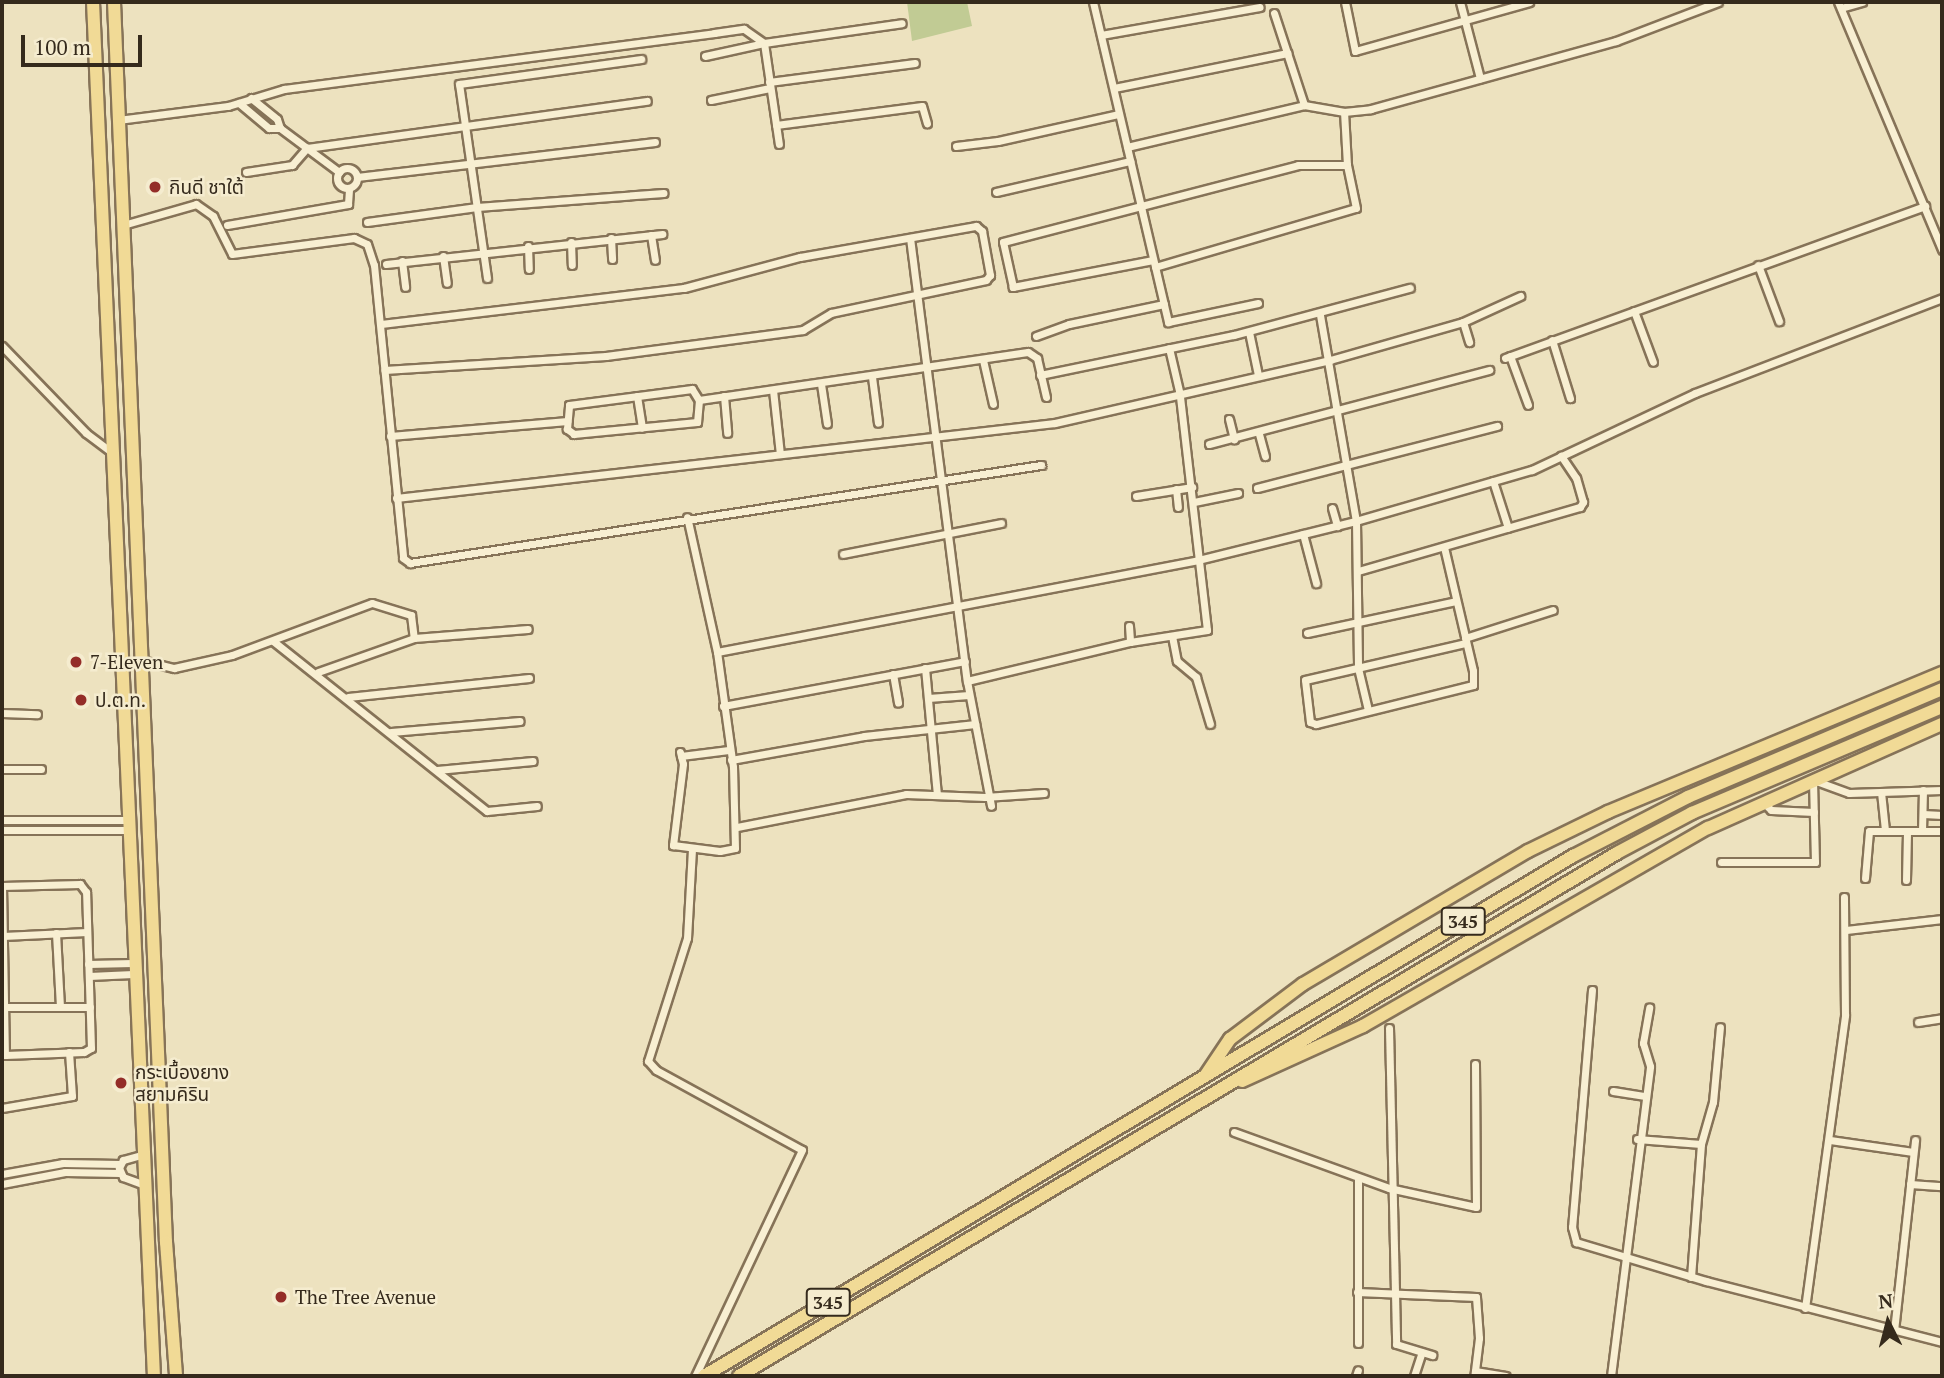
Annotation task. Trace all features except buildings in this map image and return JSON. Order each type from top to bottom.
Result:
[{"type":"main road","points":[[93,2],[114,454],[142,1184],[154,1376]]},
{"type":"main road","points":[[114,2],[166,1242],[176,1376]]},
{"type":"main road","points":[[118,582],[138,581]]},
{"type":"main road","points":[[1205,1076],[1230,1039],[1334,964],[1528,851],[1800,730],[1942,673]]},
{"type":"main road","name":"345","points":[[704,1376],[1562,862],[1688,797],[1942,689]]},
{"type":"main road","name":"345","points":[[739,1376],[1213,1092],[1257,1071],[1536,898],[1692,813],[1942,707]]},
{"type":"main road","points":[[1257,1071],[1363,1027],[1698,834],[1813,778],[1942,724]]},
{"type":"main road","points":[[1787,754],[1800,730]]},
{"type":"main road","points":[[1831,752],[1875,751]]},
{"type":"street","points":[[1094,2],[1168,322],[1258,303]]},
{"type":"street","points":[[1345,2],[1355,51],[1530,2]]},
{"type":"street","points":[[1460,2],[1480,78]]},
{"type":"street","points":[[1127,148],[1304,105],[1344,112],[1616,41],[1718,2]]},
{"type":"street","points":[[1862,2],[1839,5],[1942,250]]},
{"type":"street","points":[[1101,35],[1260,7]]},
{"type":"street","points":[[1274,13],[1304,105]]},
{"type":"street","points":[[705,56],[764,43],[902,23]]},
{"type":"street","points":[[118,120],[239,103],[284,89],[744,29],[764,43],[779,145]]},
{"type":"street","points":[[1114,88],[1287,52]]},
{"type":"street","points":[[487,278],[458,84],[641,59]]},
{"type":"street","points":[[711,100],[770,85],[915,63]]},
{"type":"street","points":[[251,98],[277,119],[280,128],[339,172]]},
{"type":"street","points":[[247,172],[292,166],[307,148],[464,124],[647,101]]},
{"type":"street","points":[[239,103],[269,128],[280,128]]},
{"type":"street","points":[[776,125],[922,106],[927,122]]},
{"type":"street","points":[[1344,112],[1347,165],[1356,208],[1154,263],[1013,287],[1003,242],[1142,208],[1298,165],[1347,165]]},
{"type":"street","points":[[956,146],[1119,114]]},
{"type":"street","points":[[227,225],[348,204],[349,188],[357,177],[655,142]]},
{"type":"street","points":[[996,192],[1130,161]]},
{"type":"street","points":[[339,172],[351,169],[357,177]]},
{"type":"street","points":[[339,172],[338,182],[349,188]]},
{"type":"street","points":[[367,222],[477,207],[663,193]]},
{"type":"street","points":[[123,225],[196,204],[213,216],[232,254],[361,240],[372,253],[403,558],[410,563],[687,517],[1041,465]]},
{"type":"street","points":[[1528,405],[1508,357],[1925,206]]},
{"type":"street","points":[[381,324],[684,288],[800,257],[980,227],[990,275],[986,280],[831,313],[803,330],[606,356],[384,370]]},
{"type":"street","points":[[386,264],[483,250],[662,234]]},
{"type":"street","points":[[651,235],[655,260]]},
{"type":"street","points":[[611,238],[612,259]]},
{"type":"street","points":[[910,238],[967,681],[991,806]]},
{"type":"street","points":[[571,242],[572,265]]},
{"type":"street","points":[[528,246],[529,269]]},
{"type":"street","points":[[443,256],[447,283]]},
{"type":"street","points":[[402,261],[405,287]]},
{"type":"street","points":[[1759,265],[1779,321]]},
{"type":"street","points":[[1041,375],[1320,315],[1410,288]]},
{"type":"street","points":[[396,498],[1055,423],[1330,360],[1463,322],[1520,296]]},
{"type":"street","points":[[717,652],[1202,560],[1356,521],[1493,481],[1561,456],[1695,393],[1942,298]]},
{"type":"street","points":[[1036,336],[1069,324],[1164,304]]},
{"type":"street","points":[[1634,311],[1653,362]]},
{"type":"street","points":[[1320,315],[1330,360],[1344,464],[1356,521],[1360,622],[1358,668],[1368,710]]},
{"type":"street","points":[[1463,322],[1469,342]]},
{"type":"street","points":[[1249,331],[1258,375]]},
{"type":"street","points":[[1552,340],[1570,398]]},
{"type":"street","points":[[2,346],[86,433],[114,454]]},
{"type":"street","points":[[967,681],[1130,642],[1207,630],[1202,560],[1180,395],[1169,348]]},
{"type":"street","points":[[699,400],[928,370],[1034,353],[1046,397]]},
{"type":"street","points":[[983,360],[993,404]]},
{"type":"street","points":[[1209,444],[1259,434],[1489,370]]},
{"type":"street","points":[[872,377],[878,423]]},
{"type":"street","points":[[821,384],[827,424]]},
{"type":"street","points":[[692,389],[699,400],[697,422],[574,434],[568,431],[569,405],[692,389]]},
{"type":"street","points":[[774,390],[779,454]]},
{"type":"street","points":[[637,396],[642,428]]},
{"type":"street","points":[[724,396],[727,433]]},
{"type":"street","points":[[1229,419],[1234,439]]},
{"type":"street","points":[[390,436],[567,421]]},
{"type":"street","points":[[1257,488],[1497,426]]},
{"type":"street","points":[[1259,434],[1265,456]]},
{"type":"street","points":[[1358,571],[1583,505],[1576,478],[1561,456]]},
{"type":"street","points":[[1493,481],[1508,528]]},
{"type":"street","points":[[1136,496],[1192,487]]},
{"type":"street","points":[[1176,489],[1178,507]]},
{"type":"street","points":[[1194,502],[1238,493]]},
{"type":"street","points":[[1332,508],[1336,526]]},
{"type":"street","points":[[687,517],[717,652],[731,760],[737,843],[729,851],[673,845],[681,754],[729,750]]},
{"type":"street","points":[[843,554],[1001,523]]},
{"type":"street","points":[[1303,534],[1316,583]]},
{"type":"street","points":[[1444,547],[1465,640],[1473,685],[1310,722],[1305,680],[1465,640],[1553,610]]},
{"type":"street","points":[[1307,633],[1456,601]]},
{"type":"street","points":[[141,660],[174,668],[274,641],[372,603],[411,615],[414,638]]},
{"type":"street","points":[[1129,626],[1130,642]]},
{"type":"street","points":[[318,672],[414,638],[528,629]]},
{"type":"street","points":[[1172,636],[1177,661],[1196,677],[1210,724]]},
{"type":"street","points":[[274,641],[318,672],[487,811],[537,806]]},
{"type":"street","points":[[723,706],[965,661]]},
{"type":"street","points":[[925,668],[937,794]]},
{"type":"street","points":[[893,674],[898,703]]},
{"type":"street","points":[[348,697],[529,678]]},
{"type":"street","points":[[928,698],[969,695]]},
{"type":"street","points":[[2,713],[37,714]]},
{"type":"street","points":[[391,732],[520,721]]},
{"type":"street","points":[[731,760],[931,728],[975,724]]},
{"type":"street","points":[[437,770],[533,761]]},
{"type":"street","points":[[2,769],[41,769]]},
{"type":"street","points":[[1721,862],[1815,862],[1813,778],[1849,793],[1942,790]]},
{"type":"street","points":[[1922,831],[1923,790]]},
{"type":"street","points":[[1881,792],[1885,831]]},
{"type":"street","points":[[737,827],[894,796],[937,794],[990,797],[1044,793]]},
{"type":"street","points":[[1762,802],[1771,810],[1814,812]]},
{"type":"street","points":[[1923,814],[1942,815]]},
{"type":"street","points":[[2,820],[127,825]]},
{"type":"street","points":[[2,830],[127,825]]},
{"type":"street","points":[[1865,878],[1865,838],[1869,831],[1942,831]]},
{"type":"street","points":[[1906,880],[1907,831]]},
{"type":"street","points":[[692,849],[687,938],[648,1061],[656,1070],[802,1150],[695,1376]]},
{"type":"street","points":[[80,884],[86,892],[92,1048],[69,1052],[4,1055],[3,936],[2,886],[80,884]]},
{"type":"street","points":[[1805,1308],[1845,1015],[1844,897]]},
{"type":"street","points":[[1846,930],[1942,919]]},
{"type":"street","points":[[3,936],[87,932]]},
{"type":"street","points":[[56,933],[60,1007]]},
{"type":"street","points":[[88,964],[133,969]]},
{"type":"street","points":[[89,976],[133,969]]},
{"type":"street","points":[[1592,990],[1573,1234],[1576,1242],[1691,1277],[1942,1342]]},
{"type":"street","points":[[4,1007],[90,1007]]},
{"type":"street","points":[[1611,1376],[1637,1139],[1650,1066],[1643,1043],[1649,1008]]},
{"type":"street","points":[[1918,1022],[1942,1018]]},
{"type":"street","points":[[1691,1277],[1701,1144],[1713,1102],[1720,1027]]},
{"type":"street","points":[[1389,1028],[1389,1188],[1396,1344],[1432,1355]]},
{"type":"street","points":[[2,1108],[72,1096],[69,1052]]},
{"type":"street","points":[[1234,1132],[1389,1188],[1477,1206],[1475,1064]]},
{"type":"street","points":[[1613,1091],[1644,1097]]},
{"type":"street","points":[[1637,1139],[1701,1144]]},
{"type":"street","points":[[1830,1140],[1913,1152]]},
{"type":"street","points":[[1894,1331],[1914,1140]]},
{"type":"street","points":[[2,1174],[64,1163],[120,1164],[141,1155]]},
{"type":"street","points":[[120,1164],[120,1173]]},
{"type":"street","points":[[2,1184],[65,1172],[120,1173],[142,1184]]},
{"type":"street","points":[[1357,1343],[1358,1178]]},
{"type":"street","points":[[1910,1184],[1942,1186]]},
{"type":"street","points":[[1357,1292],[1476,1297],[1479,1338],[1474,1374],[1506,1376]]},
{"type":"street","points":[[1414,1376],[1422,1352]]},
{"type":"green space","points":[[907,2],[967,2],[972,26],[912,41]]},
{"type":"place","name":"กินดี ชาใต้","points":[[155,187]]},
{"type":"place","name":"7-Eleven","points":[[76,662]]},
{"type":"place","name":"ป.ต.ท.","points":[[81,700]]},
{"type":"place","name":"กระเบื้องยาง สยามคิริน","points":[[121,1083]]},
{"type":"place","name":"The Tree Avenue","points":[[281,1297]]}]
